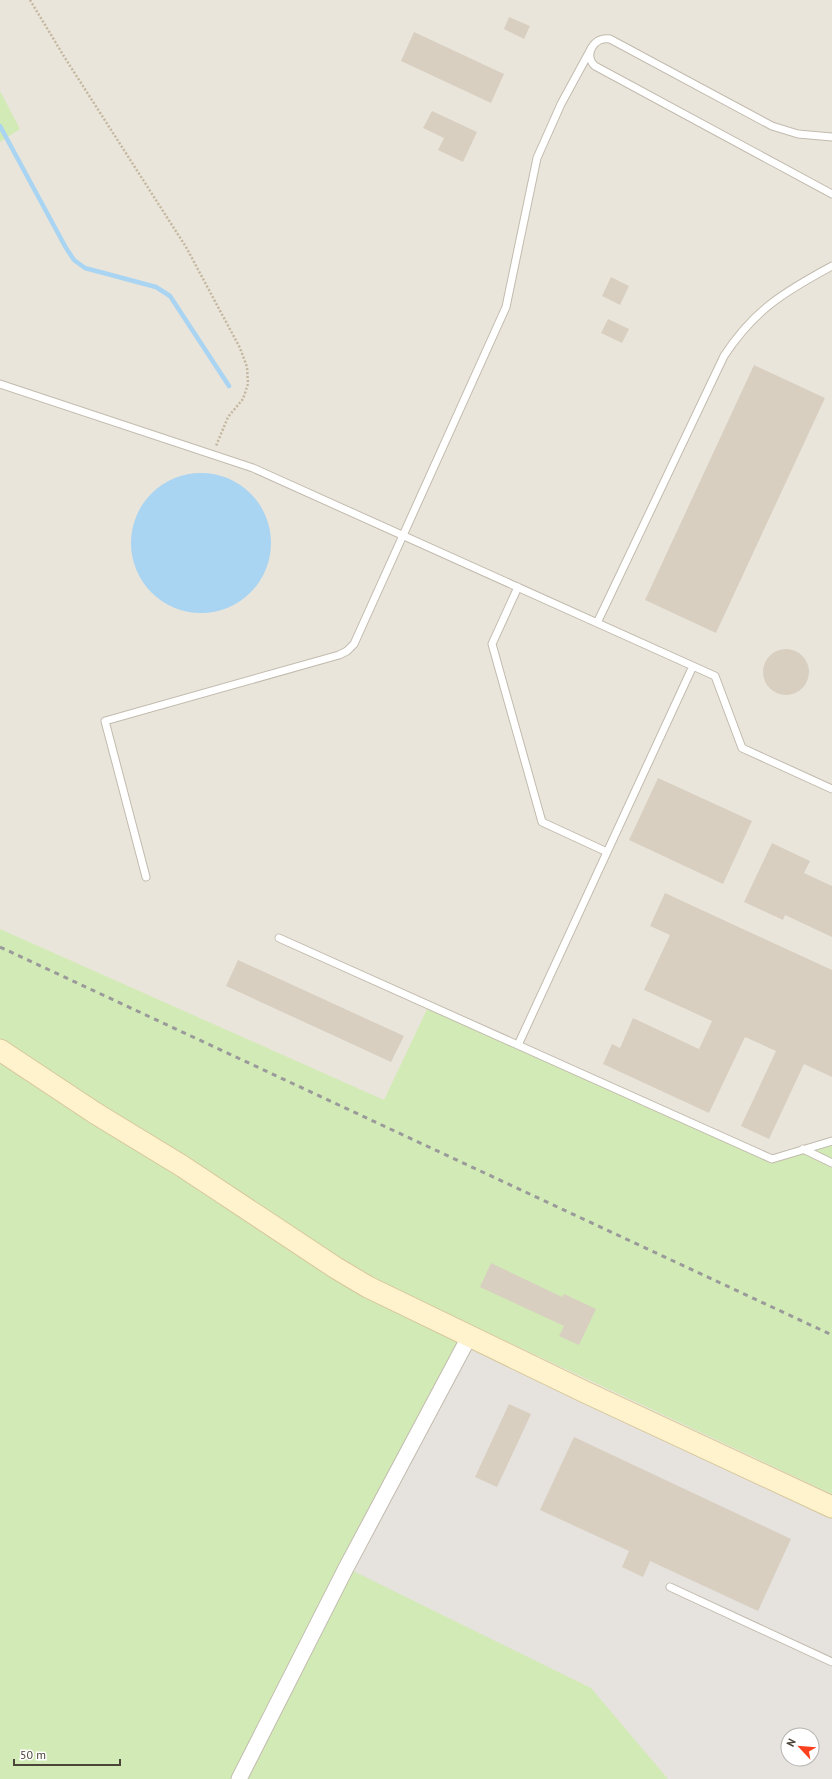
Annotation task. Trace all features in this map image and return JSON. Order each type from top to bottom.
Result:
[{"type":"street","points":[[2,1051],[57,1089],[182,1166],[336,1268],[373,1289],[469,1336],[832,1507]]},
{"type":"street","points":[[2,1051],[56,1076],[189,1156],[341,1257],[373,1276],[474,1326],[832,1494]]},
{"type":"street","points":[[239,1779],[346,1568],[469,1336]]},
{"type":"lane","points":[[146,877],[105,720],[339,655],[347,651],[354,644],[506,307],[537,158],[560,104],[592,47],[597,41],[602,38],[610,39],[772,126],[798,134],[832,137]]},
{"type":"lane","points":[[592,47],[590,56],[591,61],[595,66],[832,194]]},
{"type":"lane","points":[[560,104],[580,74],[589,67],[595,66]]},
{"type":"lane","points":[[597,623],[724,356],[734,339],[760,311],[777,297],[832,266]]},
{"type":"lane","points":[[0,384],[253,468],[715,676],[742,748],[832,789]]},
{"type":"lane","points":[[518,587],[492,644],[542,822],[607,852]]},
{"type":"lane","points":[[518,1045],[693,666]]},
{"type":"lane","points":[[279,938],[772,1159],[832,1141]]},
{"type":"lane","points":[[803,1149],[832,1163]]},
{"type":"lane","points":[[670,1587],[832,1662]]},
{"type":"path","points":[[30,0],[65,58],[186,247],[240,348],[247,367],[248,384],[243,399],[228,417],[213,454]]},
{"type":"shaded area","points":[[0,0],[832,0],[832,1779],[0,1779]]},
{"type":"shaded area","points":[[469,1337],[832,1507],[832,1779],[668,1779],[591,1688],[346,1568]]},
{"type":"green space","points":[[0,91],[20,129],[0,142]]},
{"type":"green space","points":[[0,929],[384,1100],[429,1005],[772,1159],[832,1141],[832,1494],[474,1326],[347,1568],[591,1688],[668,1779],[0,1779]]},
{"type":"water","points":[[208,473],[234,481],[255,499],[266,516],[270,529],[270,557],[266,570],[259,582],[245,597],[228,608],[215,612],[194,613],[168,605],[147,587],[136,570],[132,557],[131,536],[139,510],[157,489],[174,478],[187,474]]},
{"type":"building","points":[[509,17],[530,26],[524,39],[504,29]]},
{"type":"building","points":[[414,32],[504,74],[491,103],[401,61]]},
{"type":"building","points":[[432,111],[477,132],[463,162],[438,150],[444,138],[423,128]]},
{"type":"building","points":[[611,277],[629,286],[620,305],[602,296]]},
{"type":"building","points":[[608,319],[629,329],[622,343],[601,333]]},
{"type":"building","points":[[754,365],[825,398],[716,633],[645,600]]},
{"type":"building","points":[[781,649],[791,649],[803,655],[808,663],[808,681],[803,689],[795,694],[781,695],[773,692],[766,685],[763,677],[763,667],[766,659],[773,652]]},
{"type":"building","points":[[658,778],[752,821],[723,884],[629,840]]},
{"type":"building","points":[[772,843],[810,861],[804,873],[832,886],[832,937],[785,915],[783,920],[744,902]]},
{"type":"building","points":[[665,893],[832,970],[832,1077],[804,1064],[769,1139],[741,1126],[776,1051],[745,1037],[709,1113],[603,1064],[612,1044],[620,1048],[633,1018],[699,1049],[712,1021],[644,990],[670,935],[650,926]]},
{"type":"building","points":[[238,960],[404,1036],[391,1062],[226,986]]},
{"type":"building","points":[[491,1263],[562,1297],[564,1294],[596,1309],[579,1345],[559,1336],[564,1326],[480,1287]]},
{"type":"building","points":[[509,1404],[531,1414],[497,1487],[475,1477]]},
{"type":"building","points":[[574,1437],[791,1539],[758,1611],[650,1561],[643,1577],[622,1567],[629,1551],[540,1510]]},
{"type":"waterway","points":[[0,126],[66,248],[74,260],[85,268],[156,287],[170,296],[229,386]]},
{"type":"railway","points":[[0,947],[832,1335]]}]
